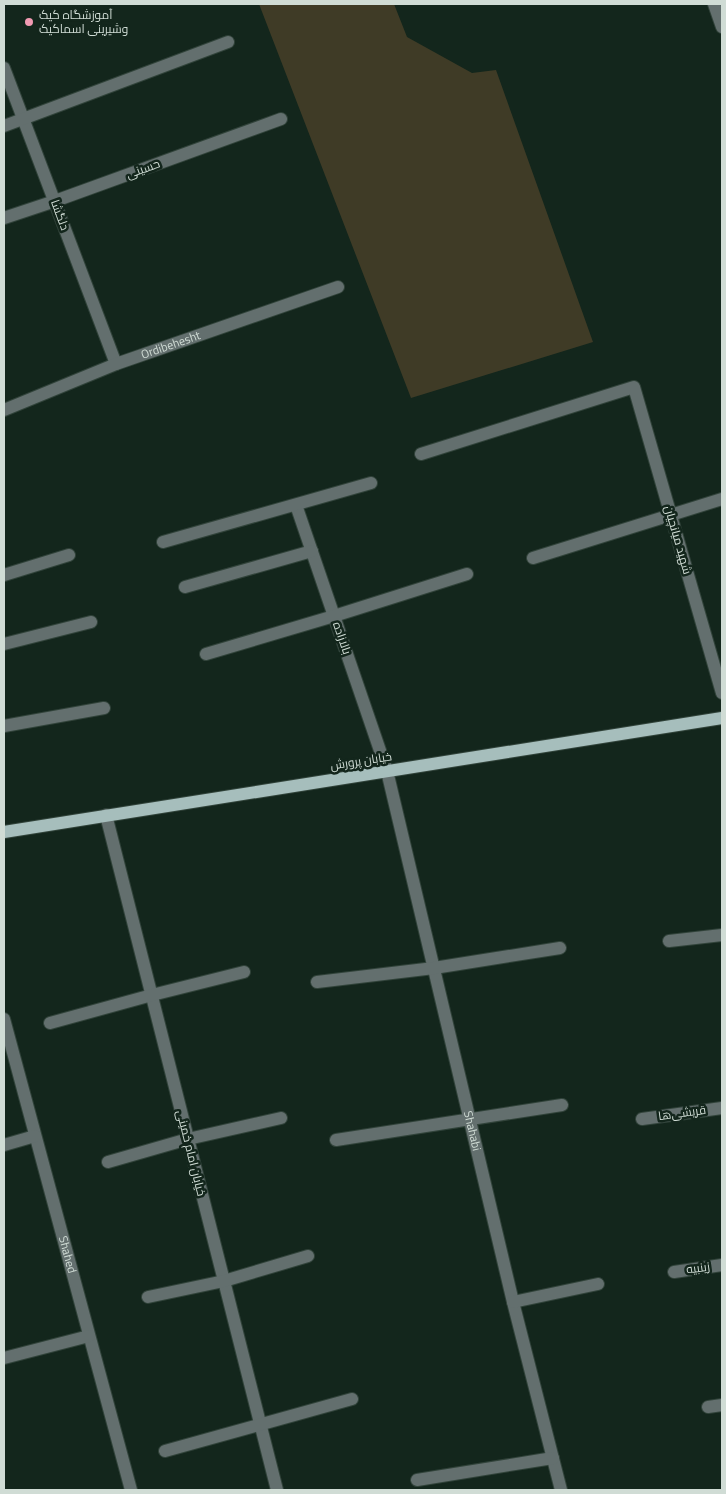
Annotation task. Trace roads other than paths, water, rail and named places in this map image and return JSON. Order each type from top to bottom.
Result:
[{"type":"main road","name":"خیابان پرورش","points":[[4,832],[722,718]]},
{"type":"street","points":[[714,4],[722,27]]},
{"type":"street","points":[[4,126],[228,42]]},
{"type":"street","name":"دلگشا","points":[[4,68],[116,364]]},
{"type":"street","name":"حسینی","points":[[4,218],[281,119]]},
{"type":"street","name":"Ordibehesht","points":[[4,410],[116,364],[338,287]]},
{"type":"street","name":"شهید میانچیان","points":[[421,454],[634,387],[722,693]]},
{"type":"street","points":[[163,542],[371,483]]},
{"type":"street","points":[[533,558],[722,499]]},
{"type":"street","name":"بالازاده","points":[[296,505],[387,770]]},
{"type":"street","points":[[185,587],[312,550]]},
{"type":"street","points":[[4,576],[69,556]]},
{"type":"street","points":[[206,654],[467,574]]},
{"type":"street","points":[[4,644],[91,622]]},
{"type":"street","points":[[4,726],[104,708]]},
{"type":"street","name":"Shahabi","points":[[387,770],[513,1302],[561,1490]]},
{"type":"street","name":"خیابان امام خمینی","points":[[106,815],[277,1490]]},
{"type":"street","points":[[669,941],[722,935]]},
{"type":"street","points":[[317,982],[434,968],[560,948]]},
{"type":"street","points":[[50,1023],[244,972]]},
{"type":"street","name":"Shahed","points":[[4,1024],[131,1490]]},
{"type":"street","points":[[336,1140],[562,1105]]},
{"type":"street","name":"قریشی‌ها","points":[[642,1119],[722,1108]]},
{"type":"street","points":[[108,1162],[188,1139],[281,1118]]},
{"type":"street","points":[[4,1144],[35,1136]]},
{"type":"street","points":[[148,1297],[224,1281],[308,1256]]},
{"type":"street","name":"زینبیه","points":[[674,1272],[722,1265]]},
{"type":"street","points":[[513,1302],[598,1284]]},
{"type":"street","points":[[4,1358],[89,1336]]},
{"type":"street","points":[[165,1451],[260,1426],[352,1398]]},
{"type":"street","points":[[708,1407],[722,1405]]},
{"type":"street","points":[[417,1480],[553,1458]]},
{"type":"place","name":"آموزشگاه کیک وشیرینی اسماکیک","points":[[29,22]]}]
